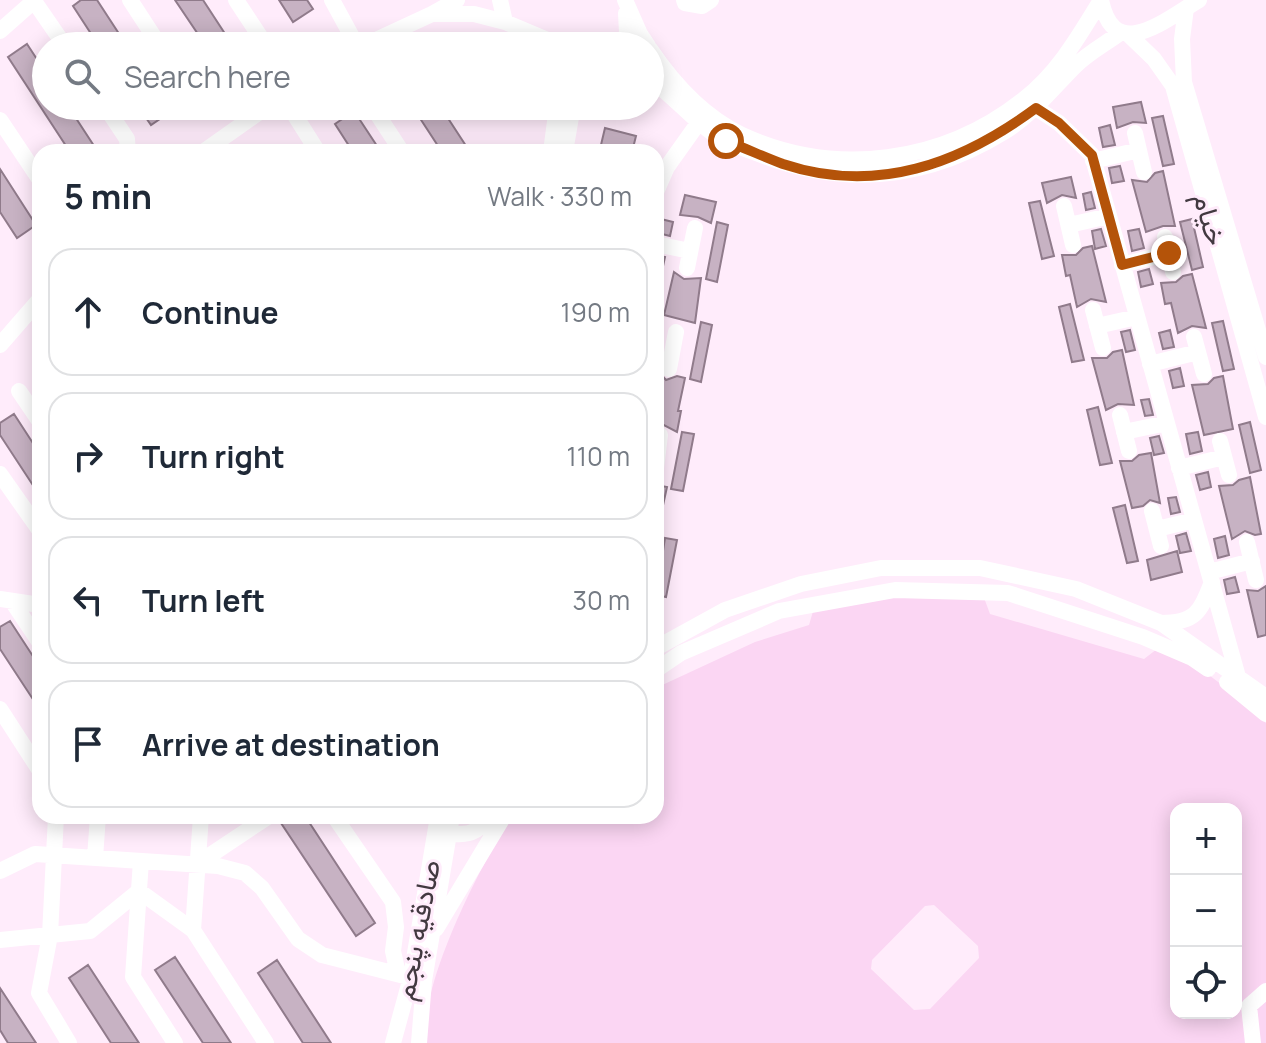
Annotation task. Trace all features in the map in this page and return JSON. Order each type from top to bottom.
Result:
[{"type":"street","points":[[0,31],[35,0],[56,32]]},
{"type":"street","points":[[130,0],[151,32]]},
{"type":"street","points":[[236,0],[257,32]]},
{"type":"street","points":[[332,0],[351,32]]},
{"type":"street","points":[[392,32],[457,0]]},
{"type":"street","points":[[500,0],[505,22]]},
{"type":"street","points":[[624,0],[627,32]]},
{"type":"street","points":[[624,0],[639,32]]},
{"type":"street","points":[[684,0],[685,3],[702,6],[711,0]]},
{"type":"street","points":[[664,83],[741,135],[799,154],[857,161],[898,174],[954,158],[1004,132],[1036,108],[1072,60],[1101,0]]},
{"type":"street","name":"خیام","points":[[1101,0],[1110,25],[1154,59],[1179,84],[1266,357]]},
{"type":"street","points":[[664,85],[699,122],[726,141],[785,164],[823,173],[874,168],[973,133],[1024,100],[1072,60],[1124,34],[1149,29],[1192,4]]},
{"type":"street","name":"خیام","points":[[1192,4],[1182,39],[1179,84],[1260,375],[1266,417]]},
{"type":"street","points":[[432,14],[474,14],[505,22],[521,32]]},
{"type":"street","points":[[1036,108],[1059,123],[1092,155],[1238,677]]},
{"type":"street","points":[[0,120],[32,168]]},
{"type":"street","points":[[114,120],[127,144]]},
{"type":"street","points":[[214,144],[248,120]]},
{"type":"street","points":[[298,120],[313,144]]},
{"type":"street","points":[[381,120],[397,144]]},
{"type":"street","points":[[554,144],[561,120]]},
{"type":"street","points":[[565,120],[565,144]]},
{"type":"street","points":[[664,174],[699,122]]},
{"type":"street","points":[[1093,161],[1137,142],[1144,172]]},
{"type":"street","points":[[1064,206],[1073,245]]},
{"type":"street","points":[[1069,225],[1109,216]]},
{"type":"street","points":[[664,248],[688,259],[695,228]]},
{"type":"street","points":[[1122,265],[1167,245],[1173,272]]},
{"type":"street","points":[[0,345],[32,310]]},
{"type":"street","points":[[1103,348],[1095,318],[1137,317]]},
{"type":"street","points":[[669,369],[664,350],[676,332]]},
{"type":"street","points":[[1150,364],[1196,344],[1204,374]]},
{"type":"street","points":[[19,391],[32,410]]},
{"type":"street","points":[[1120,415],[1129,451]]},
{"type":"street","points":[[1124,432],[1167,423]]},
{"type":"street","points":[[1179,468],[1222,449],[1229,475]]},
{"type":"street","points":[[0,474],[32,520]]},
{"type":"street","points":[[1152,511],[1159,537],[1194,520]]},
{"type":"street","points":[[1247,542],[1256,580]]},
{"type":"street","points":[[1210,577],[1252,561]]},
{"type":"street","points":[[664,644],[725,610],[801,584],[881,568],[980,568],[1076,589],[1153,620],[1266,697]]},
{"type":"street","points":[[894,568],[895,590]]},
{"type":"street","points":[[1137,635],[1153,620],[1183,623],[1201,608],[1210,577]]},
{"type":"street","points":[[664,665],[681,653],[779,611],[895,590],[1008,593],[1137,635],[1192,658],[1266,714]]},
{"type":"street","points":[[6,600],[32,604]]},
{"type":"street","points":[[6,600],[32,633]]},
{"type":"street","points":[[0,709],[32,759]]},
{"type":"street","points":[[55,824],[50,935],[39,993],[69,1043]]},
{"type":"street","points":[[95,858],[97,824]]},
{"type":"street","points":[[193,930],[200,824]]},
{"type":"street","points":[[197,864],[257,824]]},
{"type":"street","points":[[339,824],[393,902],[396,927],[393,951],[411,977]]},
{"type":"street","name":"صادقیه پنجم","points":[[419,1043],[411,977],[431,938],[442,834],[440,824]]},
{"type":"street","name":"صادقیه پنجم","points":[[393,1043],[411,977],[442,834],[448,824]]},
{"type":"street","points":[[442,834],[467,835],[484,824]]},
{"type":"street","points":[[431,938],[499,824]]},
{"type":"street","points":[[0,871],[35,854],[218,866],[245,873],[262,888],[298,939],[322,955],[411,977]]},
{"type":"street","points":[[141,861],[133,977],[175,1043]]},
{"type":"street","points":[[0,940],[90,931],[139,891]]},
{"type":"street","points":[[139,891],[193,930],[266,1043]]},
{"type":"street","points":[[1253,1043],[1249,1006],[1266,991]]},
{"type":"shaded area","points":[[983,595],[990,614],[1144,659],[1157,649],[1194,664],[1237,696],[1266,723],[1266,1043],[426,1043],[426,1019],[432,990],[454,926],[507,824],[664,824],[664,684],[755,642],[809,625],[814,608],[851,599]],"holes":[[[934,905],[978,946],[979,958],[930,1009],[914,1010],[871,969],[872,960],[925,906]]]},
{"type":"building","points":[[81,0],[97,0],[118,32],[90,32],[73,6]]},
{"type":"building","points":[[175,0],[203,0],[224,32],[197,32]]},
{"type":"building","points":[[279,0],[307,0],[313,9],[293,22]]},
{"type":"building","points":[[27,44],[32,52],[32,94],[8,57]]},
{"type":"building","points":[[1141,102],[1146,123],[1133,122],[1117,128],[1113,107]]},
{"type":"building","points":[[1163,116],[1174,164],[1163,166],[1152,118]]},
{"type":"building","points":[[49,120],[77,120],[93,144],[65,144]]},
{"type":"building","points":[[341,120],[360,120],[376,144],[348,144],[335,124]]},
{"type":"building","points":[[421,120],[449,120],[465,144],[437,144]]},
{"type":"building","points":[[1110,125],[1115,145],[1103,147],[1099,128]]},
{"type":"building","points":[[605,128],[636,136],[634,144],[601,144]]},
{"type":"building","points":[[1120,166],[1124,181],[1112,183],[1109,168]]},
{"type":"building","points":[[0,169],[32,219],[32,228],[17,238],[0,212]]},
{"type":"building","points":[[1163,171],[1175,226],[1163,226],[1146,232],[1132,180],[1147,182],[1155,173]]},
{"type":"building","points":[[1071,177],[1076,198],[1062,195],[1047,203],[1042,183]]},
{"type":"building","points":[[1091,192],[1095,208],[1086,210],[1083,194]]},
{"type":"building","points":[[685,195],[716,202],[711,223],[698,217],[680,215]]},
{"type":"building","points":[[1040,201],[1054,256],[1042,259],[1029,203]]},
{"type":"building","points":[[1192,219],[1203,267],[1192,270],[1180,222]]},
{"type":"building","points":[[664,220],[673,222],[670,236],[664,234]]},
{"type":"building","points":[[717,222],[728,225],[717,282],[706,279]]},
{"type":"building","points":[[1101,229],[1106,246],[1095,249],[1092,231]]},
{"type":"building","points":[[1139,229],[1144,248],[1132,251],[1128,231]]},
{"type":"building","points":[[1092,246],[1106,302],[1091,299],[1077,307],[1062,255],[1076,255],[1083,248]]},
{"type":"building","points":[[1149,269],[1153,284],[1141,287],[1138,272]]},
{"type":"building","points":[[674,272],[684,279],[701,278],[695,323],[664,315]]},
{"type":"building","points":[[1192,274],[1206,328],[1192,326],[1178,333],[1171,303],[1165,304],[1161,283],[1176,282]]},
{"type":"building","points":[[1070,304],[1084,360],[1072,362],[1059,307]]},
{"type":"building","points":[[1223,321],[1234,369],[1223,371],[1212,323]]},
{"type":"building","points":[[701,322],[712,325],[701,382],[690,379]]},
{"type":"building","points":[[1130,330],[1135,350],[1126,352],[1121,332]]},
{"type":"building","points":[[1170,330],[1174,347],[1163,349],[1159,333]]},
{"type":"building","points":[[1122,350],[1134,405],[1118,404],[1106,410],[1092,358],[1107,358],[1113,352]]},
{"type":"building","points":[[1180,368],[1184,386],[1173,388],[1169,371]]},
{"type":"building","points":[[677,376],[685,378],[677,432],[664,425],[664,378],[666,380]]},
{"type":"building","points":[[1223,376],[1233,429],[1204,435],[1192,385],[1208,384],[1214,378]]},
{"type":"building","points":[[1149,399],[1153,415],[1145,416],[1141,400]]},
{"type":"building","points":[[1098,407],[1112,463],[1100,465],[1087,410]]},
{"type":"building","points":[[14,414],[32,442],[32,484],[0,435],[0,423]]},
{"type":"building","points":[[1250,422],[1261,470],[1250,473],[1239,425]]},
{"type":"building","points":[[682,432],[694,434],[683,491],[671,489]]},
{"type":"building","points":[[1198,432],[1202,451],[1190,454],[1186,434]]},
{"type":"building","points":[[1159,436],[1164,453],[1154,455],[1150,438]]},
{"type":"building","points":[[1151,453],[1160,503],[1150,500],[1143,506],[1132,508],[1120,461],[1132,461],[1139,455]]},
{"type":"building","points":[[1208,472],[1211,487],[1200,490],[1196,475]]},
{"type":"building","points":[[1250,477],[1261,534],[1245,531],[1232,539],[1219,486],[1233,485]]},
{"type":"building","points":[[1176,497],[1180,512],[1171,514],[1168,498]]},
{"type":"building","points":[[1125,505],[1138,561],[1127,563],[1113,508]]},
{"type":"building","points":[[1186,533],[1191,551],[1180,553],[1176,536]]},
{"type":"building","points":[[1225,536],[1229,555],[1218,558],[1214,539]]},
{"type":"building","points":[[665,538],[677,540],[666,597],[664,597]]},
{"type":"building","points":[[1177,551],[1182,572],[1151,580],[1147,560]]},
{"type":"building","points":[[1235,577],[1239,592],[1227,594],[1224,580]]},
{"type":"building","points":[[1266,586],[1266,635],[1258,637],[1247,590],[1258,591]]},
{"type":"building","points":[[10,621],[32,655],[32,698],[0,649],[0,627]]},
{"type":"building","points":[[282,824],[310,824],[375,923],[356,936]]},
{"type":"building","points":[[175,957],[231,1043],[203,1043],[155,970]]},
{"type":"building","points":[[277,960],[331,1043],[303,1043],[258,973]]},
{"type":"building","points":[[88,965],[139,1043],[111,1043],[69,978]]},
{"type":"building","points":[[0,988],[36,1043],[8,1043],[0,1030]]},
{"type":"route","points":[[726,141],[785,164],[823,173],[898,174],[954,158],[1004,132],[1036,108],[1059,123],[1092,155],[1122,265],[1169,253]]}]
